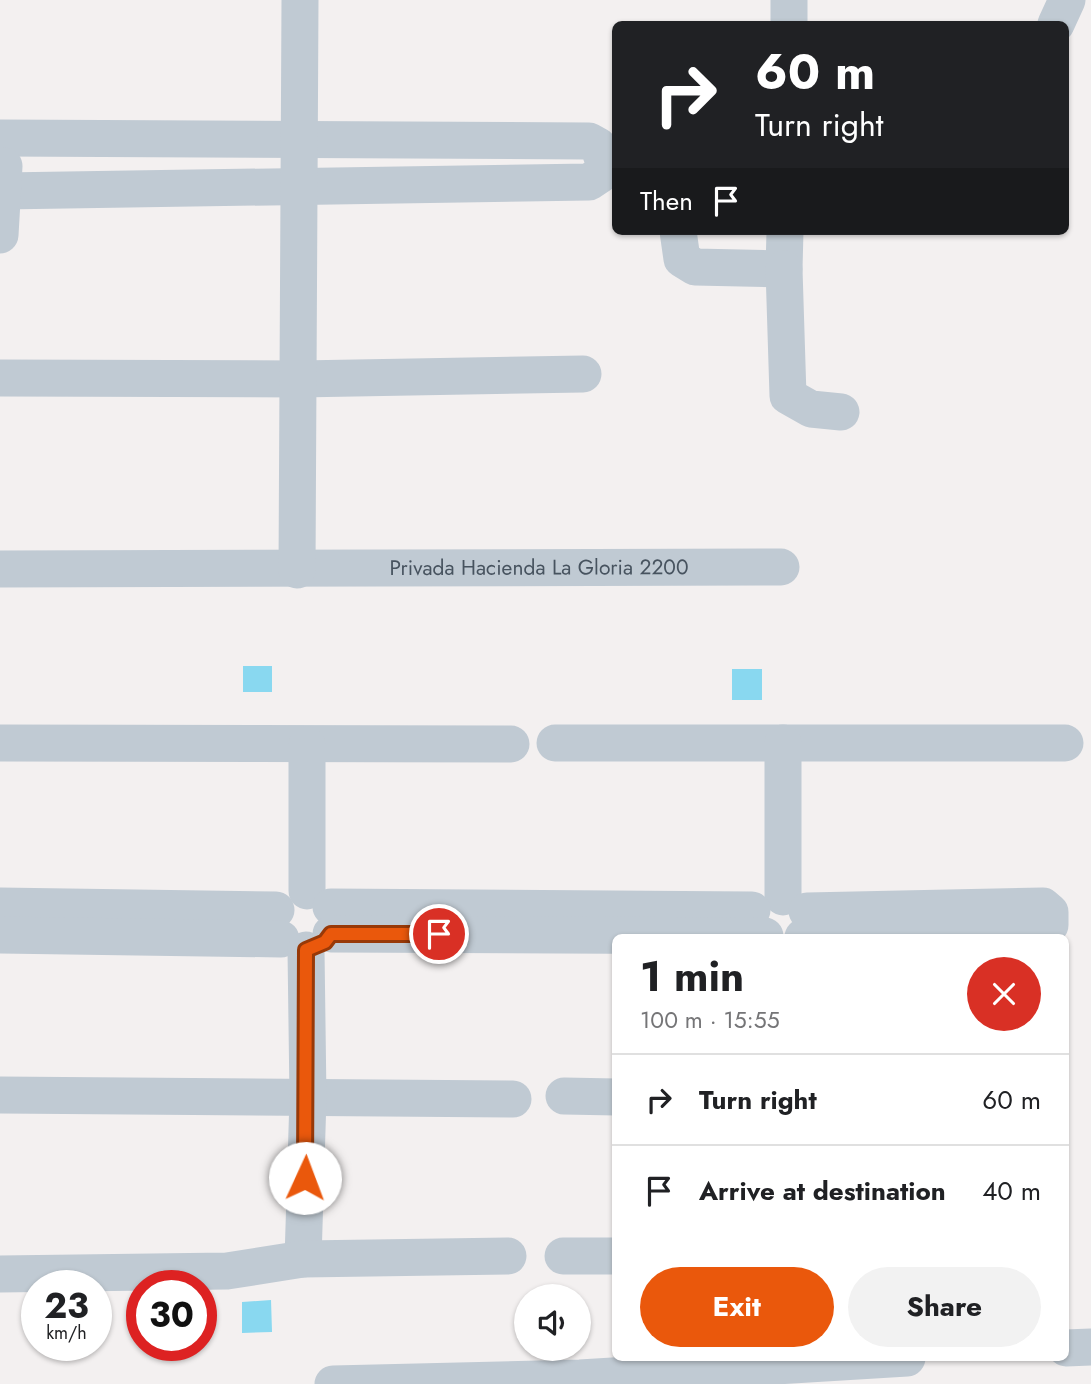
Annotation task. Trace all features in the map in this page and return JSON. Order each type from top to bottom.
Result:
[{"type":"street","points":[[298,570],[300,0]]},
{"type":"street","points":[[789,0],[789,21]]},
{"type":"street","points":[[1057,21],[1067,0]]},
{"type":"street","points":[[0,235],[3,139],[589,141],[603,152],[604,162],[601,174],[589,183],[3,191]]},
{"type":"street","points":[[679,235],[682,259],[695,267],[784,269]]},
{"type":"street","points":[[785,235],[788,396],[811,409],[841,412]]},
{"type":"street","points":[[0,378],[299,379],[583,374]]},
{"type":"street","name":"Privada Hacienda La Gloria 2200","points":[[0,569],[781,567]]},
{"type":"street","points":[[0,743],[511,744]]},
{"type":"street","points":[[555,743],[1066,743]]},
{"type":"street","points":[[783,743],[784,924]]},
{"type":"street","points":[[303,1259],[308,1098],[305,922],[307,745]]},
{"type":"street","points":[[0,906],[305,922]]},
{"type":"street","points":[[0,935],[305,922],[784,924],[1041,933],[1050,925],[1050,912],[1042,906],[784,924]]},
{"type":"street","points":[[0,1095],[513,1099]]},
{"type":"street","points":[[564,1096],[612,1097]]},
{"type":"street","points":[[0,1273],[226,1271],[303,1259],[508,1256]]},
{"type":"street","points":[[564,1256],[612,1256]]},
{"type":"street","points":[[1069,1348],[1091,1347]]},
{"type":"street","points":[[333,1384],[580,1378],[858,1361]]},
{"type":"water","points":[[243,666],[272,666],[272,692],[243,692]]},
{"type":"water","points":[[732,669],[762,669],[762,700],[732,700]]},
{"type":"water","points":[[271,1300],[272,1332],[242,1333],[242,1302]]},
{"type":"route","points":[[305,1178],[308,1098],[306,950],[316,948],[331,934],[439,934]]}]
